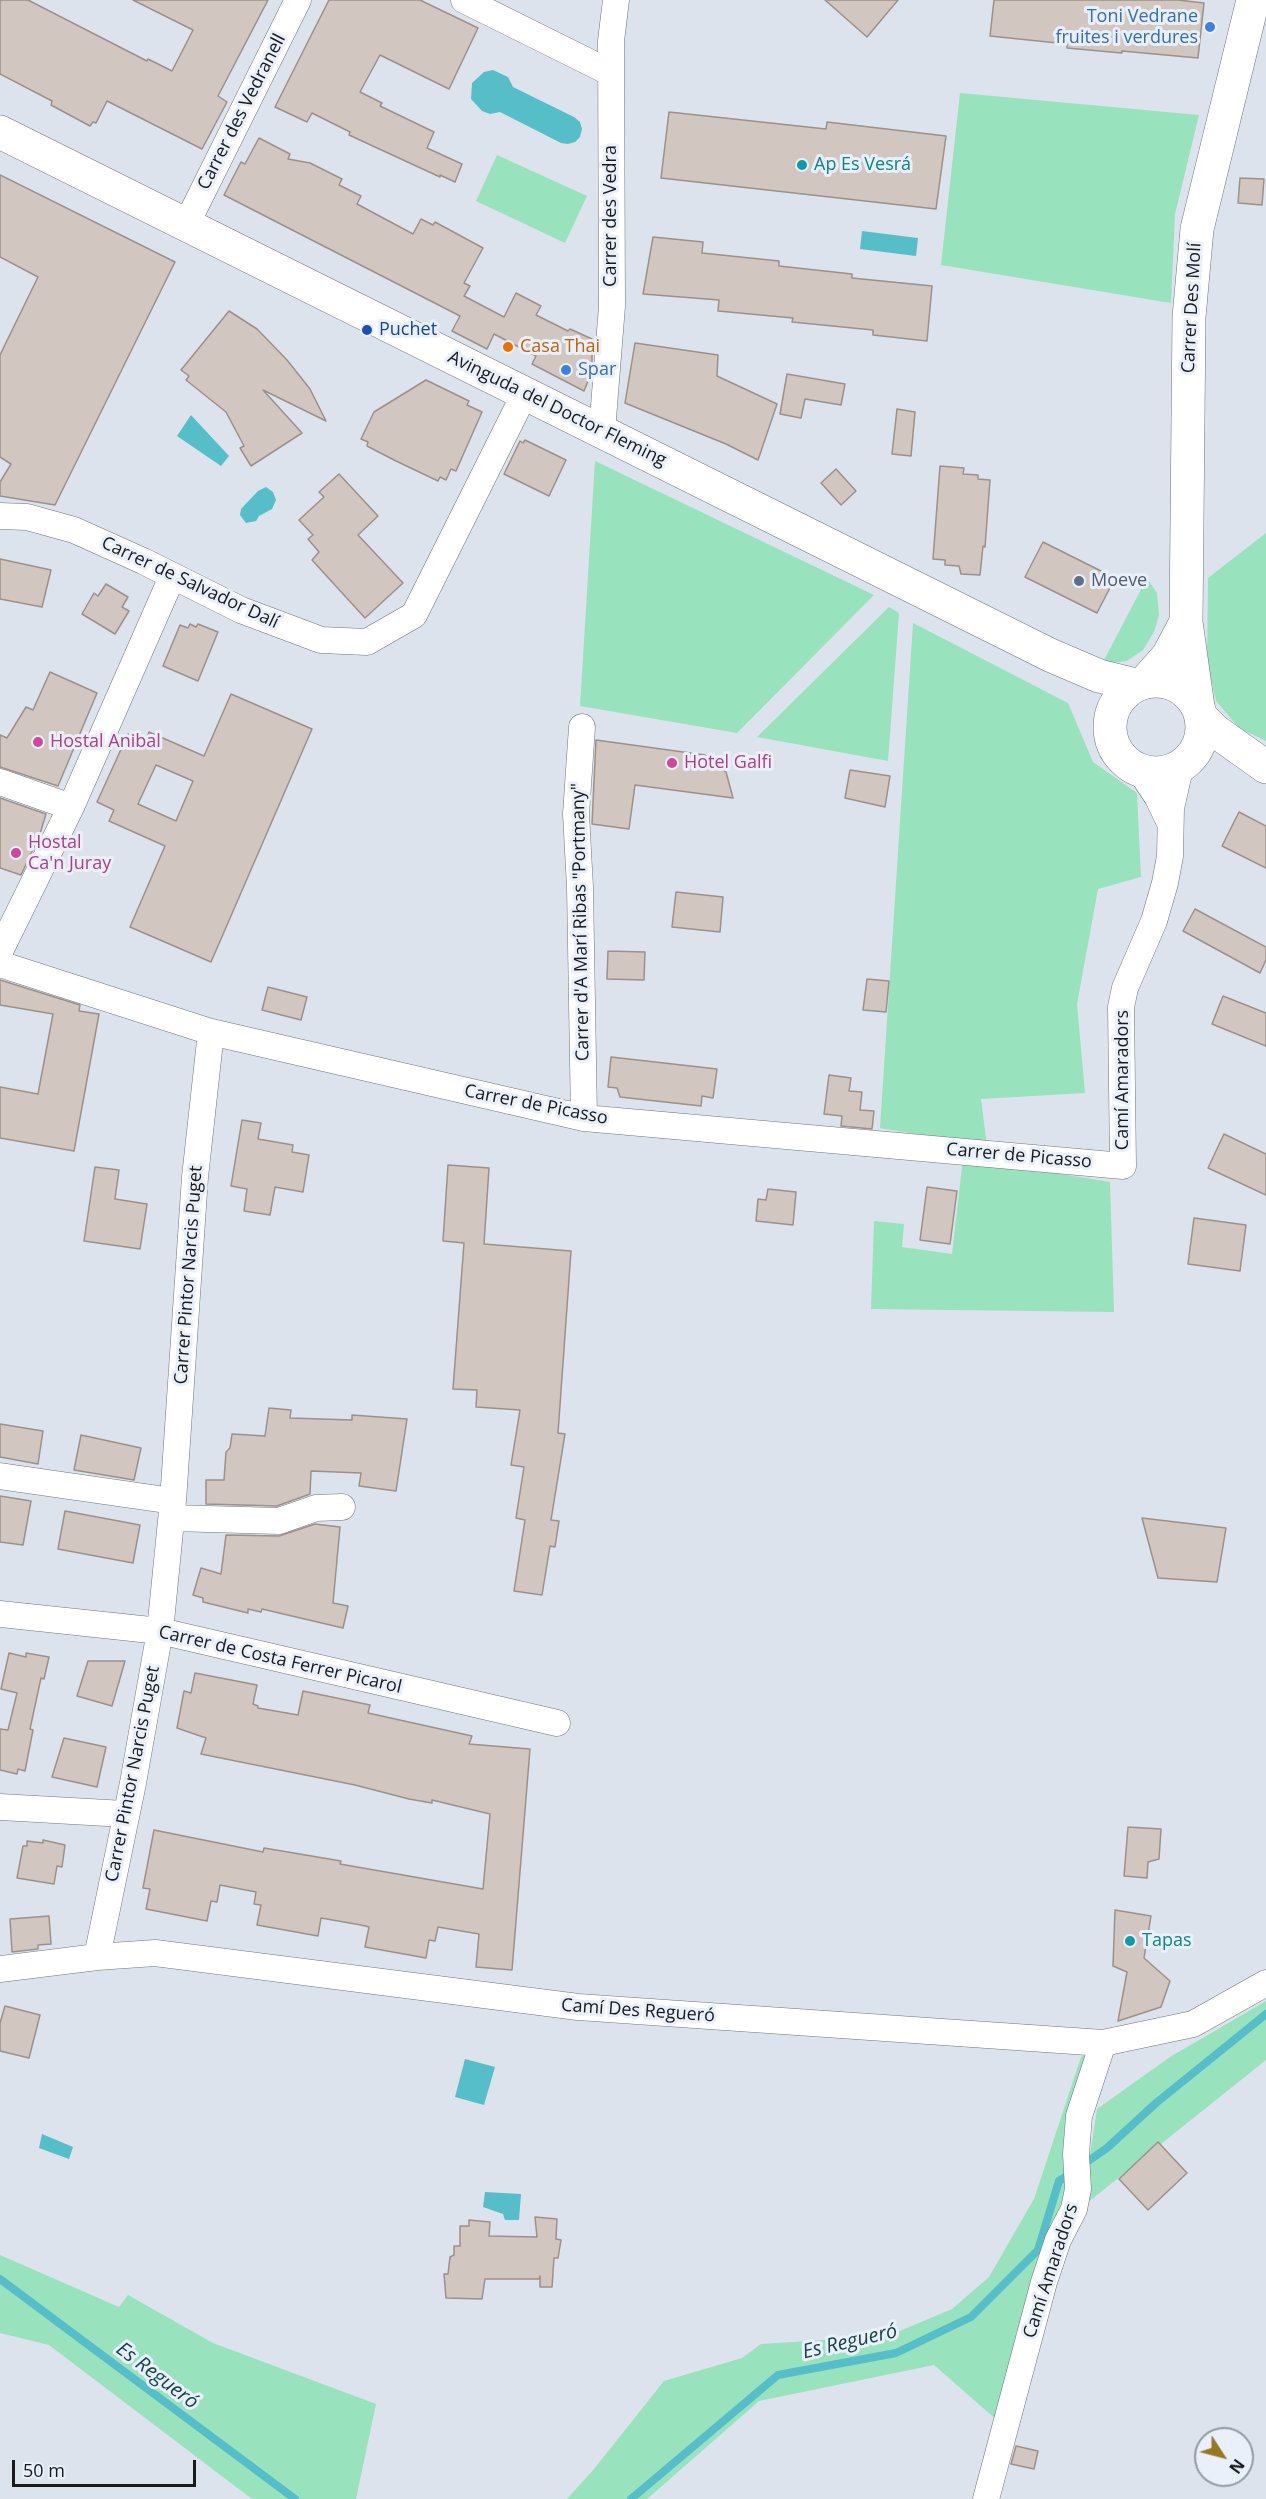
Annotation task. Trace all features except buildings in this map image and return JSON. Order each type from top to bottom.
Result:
[{"type":"main road","name":"Carrer Des Molí","points":[[1200,713],[1186,622],[1189,317],[1197,230],[1253,0]]},
{"type":"main road","name":"Avinguda del Doctor Fleming","points":[[0,132],[1050,655],[1099,676],[1140,683],[1161,681],[1176,685],[1189,694],[1200,713],[1232,744],[1266,767]]},
{"type":"main road","name":"Carrer Des Molí","points":[[1140,683],[1168,656],[1186,622]]},
{"type":"main road","name":"Avinguda del Doctor Fleming","points":[[1050,655],[1112,715]]},
{"type":"main road","points":[[1139,770],[1128,763],[1112,741],[1112,715],[1121,698],[1140,683]]},
{"type":"main road","points":[[1183,763],[1199,742],[1200,713]]},
{"type":"main road","name":"Avinguda del Doctor Fleming","points":[[1139,770],[1162,772],[1183,763],[1225,762],[1266,767]]},
{"type":"street","name":"Carrer des Vedranell","points":[[186,225],[298,0]]},
{"type":"street","points":[[465,0],[611,74]]},
{"type":"street","name":"Carrer des Vedra","points":[[602,431],[612,306],[611,41],[616,0]]},
{"type":"street","name":"Carrer de Salvador Dalí","points":[[0,516],[27,517],[74,530],[143,561],[241,610],[321,640],[367,642],[414,615],[525,393]]},
{"type":"street","points":[[0,951],[71,807],[172,577]]},
{"type":"street","name":"Carrer d'A Marí Ribas \"Portmany\"","points":[[582,727],[576,814],[580,887],[584,1118]]},
{"type":"street","name":"Camí Amaradors","points":[[1123,1166],[1121,1007],[1125,988],[1154,921],[1165,883],[1170,856],[1173,796],[1183,763]]},
{"type":"street","name":"Camí Amaradors","points":[[1139,770],[1158,798],[1170,824]]},
{"type":"street","points":[[0,782],[71,807]]},
{"type":"street","name":"Carrer de Picasso","points":[[0,964],[211,1032],[584,1118],[1123,1166]]},
{"type":"street","name":"Carrer Pintor Narcis Puget","points":[[97,1957],[133,1782],[160,1631],[172,1510],[195,1177],[211,1032]]},
{"type":"street","points":[[0,1476],[172,1510],[279,1521],[316,1508],[342,1507]]},
{"type":"street","name":"Carrer de Costa Ferrer Picarol","points":[[0,1614],[160,1631],[557,1724]]},
{"type":"street","points":[[0,1807],[125,1814]]},
{"type":"street","name":"Camí Des Regueró","points":[[0,1969],[97,1957],[155,1953],[578,2007],[1103,2043],[1193,2024],[1266,1983]]},
{"type":"street","name":"Camí Amaradors","points":[[986,2499],[1044,2282],[1058,2240],[1074,2209],[1078,2189],[1076,2137],[1079,2116],[1103,2043]]},
{"type":"green space","points":[[960,93],[1199,115],[1175,214],[1171,303],[941,265]]},
{"type":"green space","points":[[497,155],[587,196],[565,243],[476,201]]},
{"type":"green space","points":[[595,461],[874,595],[737,733],[580,706]]},
{"type":"green space","points":[[1266,533],[1266,741],[1239,728],[1216,701],[1207,661],[1208,578]]},
{"type":"green space","points":[[1147,578],[1157,593],[1159,615],[1154,632],[1143,650],[1127,661],[1102,664]]},
{"type":"green space","points":[[889,607],[899,613],[888,761],[757,737]]},
{"type":"green space","points":[[913,623],[1068,703],[1093,762],[1137,793],[1141,877],[1098,889],[1077,1004],[1085,1093],[981,1099],[987,1146],[880,1128]]},
{"type":"green space","points":[[963,1158],[1110,1182],[1114,1312],[871,1309],[874,1221],[904,1224],[902,1247],[952,1254]]},
{"type":"green space","points":[[1266,2001],[1266,2060],[1082,2207],[1097,2109],[1170,2057]]},
{"type":"green space","points":[[1086,2055],[1069,2181],[1037,2278],[999,2422],[934,2365],[759,2401],[647,2499],[567,2499],[594,2469],[664,2381],[742,2358],[761,2344],[888,2336],[952,2309],[989,2277],[1034,2199],[1081,2057]]},
{"type":"green space","points":[[0,2255],[119,2307],[128,2295],[213,2343],[376,2404],[356,2499],[252,2499],[49,2345],[0,2333]]},
{"type":"water","points":[[493,70],[508,77],[513,87],[574,117],[580,122],[582,129],[580,137],[575,142],[561,143],[500,112],[490,114],[482,111],[471,99],[472,83],[484,72]]},
{"type":"water","points":[[862,231],[918,238],[916,256],[860,249]]},
{"type":"water","points":[[191,415],[229,456],[221,466],[177,436]]},
{"type":"water","points":[[266,487],[273,492],[276,500],[272,509],[259,516],[256,521],[246,523],[240,515],[241,509],[258,491]]},
{"type":"water","points":[[465,2059],[495,2067],[484,2105],[455,2097]]},
{"type":"water","points":[[42,2134],[73,2147],[69,2159],[39,2148]]},
{"type":"water","points":[[485,2192],[521,2194],[519,2220],[505,2220],[503,2214],[483,2207]]},
{"type":"waterway","name":"Es Regueró","points":[[1081,2166],[1107,2148],[1156,2103],[1266,2014]]},
{"type":"waterway","name":"Es Regueró","points":[[631,2499],[778,2375],[896,2353],[971,2317],[1038,2250],[1059,2181],[1072,2173]]},
{"type":"waterway","name":"Es Regueró","points":[[0,2279],[295,2499]]},
{"type":"place","name":"Toni Vedrane fruites i verdures","points":[[1210,27]]},
{"type":"place","name":"Ap Es Vesrá","points":[[802,165]]},
{"type":"place","name":"Puchet","points":[[367,330]]},
{"type":"place","name":"Casa Thai","points":[[508,347]]},
{"type":"place","name":"Spar","points":[[566,370]]},
{"type":"place","name":"Moeve","points":[[1079,581]]},
{"type":"place","name":"Hostal Anibal","points":[[38,742]]},
{"type":"place","name":"Hotel Galfi","points":[[672,763]]},
{"type":"place","name":"Hostal Ca'n Juray","points":[[16,853]]},
{"type":"place","name":"Tapas","points":[[1130,1941]]}]
